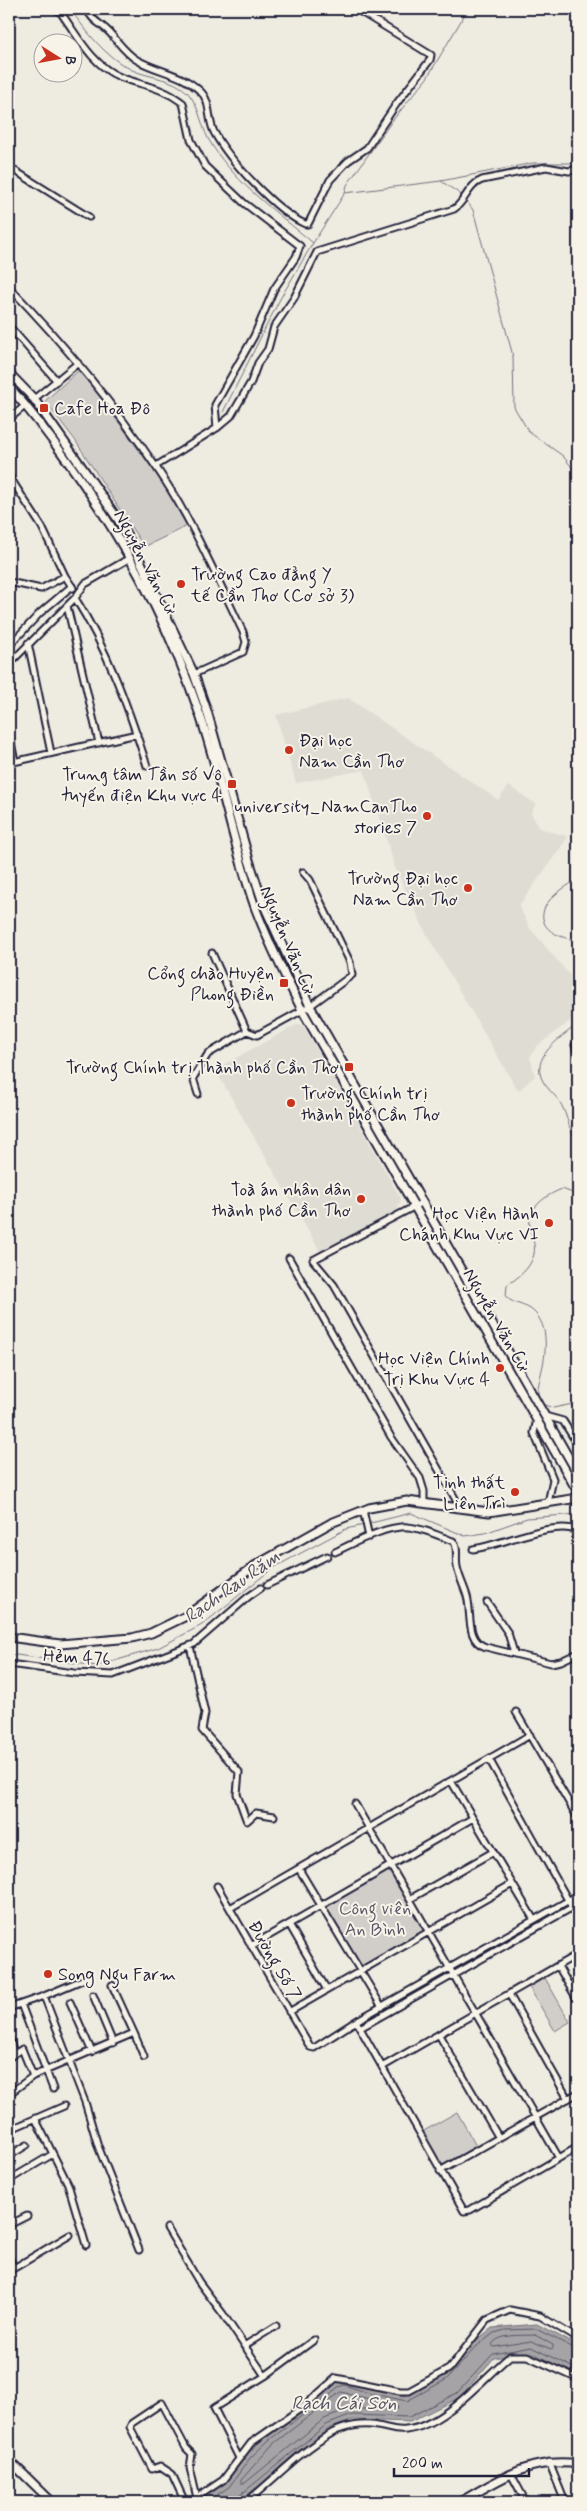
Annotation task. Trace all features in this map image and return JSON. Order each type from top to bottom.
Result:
[{"type":"main road","name":"Nguyễn Văn Cừ","points":[[9,373],[34,399],[119,521],[200,714],[255,906],[269,942],[302,1010],[366,1123],[503,1344],[577,1472]]},
{"type":"main road","name":"Nguyễn Văn Cừ","points":[[9,387],[26,405],[133,556],[176,633],[207,710],[248,860],[263,903],[310,1006],[374,1118],[418,1205]]},
{"type":"main road","points":[[26,405],[34,399]]},
{"type":"main road","points":[[77,475],[84,470]]},
{"type":"main road","points":[[168,637],[176,633]]},
{"type":"main road","points":[[200,714],[207,710]]},
{"type":"main road","points":[[366,1123],[374,1118]]},
{"type":"main road","name":"Nguyễn Văn Cừ","points":[[445,1251],[496,1348],[578,1492]]},
{"type":"main road","points":[[496,1348],[503,1344]]},
{"type":"main road","points":[[9,1638],[60,1644],[132,1638],[151,1633],[186,1616],[256,1565],[331,1523],[407,1501],[488,1512],[578,1498]]},
{"type":"main road","points":[[9,2460],[52,2502]]},
{"type":"main road","points":[[461,2502],[528,2466],[549,2462],[578,2464]]},
{"type":"street","points":[[55,9],[60,13],[89,53],[106,68],[119,77],[145,83],[174,96],[183,103],[191,140],[205,166],[244,203],[300,246],[296,256],[274,289],[254,336],[215,405],[217,428]]},
{"type":"street","points":[[87,9],[94,20],[107,30],[123,50],[140,61],[176,75],[199,89],[207,101],[213,130],[240,168],[274,202],[305,224],[310,222],[330,180],[348,161],[367,148],[396,103],[430,60],[431,55],[356,9]]},
{"type":"street","points":[[9,167],[89,217]]},
{"type":"street","points":[[156,466],[217,428],[230,416],[268,348],[274,327],[294,298],[317,252],[454,209],[461,203],[473,185],[482,180],[546,167],[569,171],[578,169]]},
{"type":"street","points":[[9,287],[78,363],[156,466],[196,536],[246,642],[245,650],[239,655],[194,674]]},
{"type":"street","points":[[9,326],[57,381]]},
{"type":"street","points":[[34,399],[78,363]]},
{"type":"street","points":[[9,420],[26,405]]},
{"type":"street","points":[[9,476],[42,527],[65,576],[77,591]]},
{"type":"street","points":[[9,664],[75,598],[77,591],[85,584],[133,556]]},
{"type":"street","points":[[9,582],[40,589],[65,576]]},
{"type":"street","points":[[9,646],[32,621],[72,586]]},
{"type":"street","points":[[75,598],[94,628],[137,734],[147,766]]},
{"type":"street","points":[[67,606],[99,743]]},
{"type":"street","points":[[28,643],[51,753]]},
{"type":"street","points":[[9,732],[15,762]]},
{"type":"street","points":[[9,763],[137,734]]},
{"type":"street","points":[[212,953],[247,1031],[251,1034],[261,1034],[310,1006],[352,975],[352,970],[310,880],[303,872]]},
{"type":"street","points":[[255,906],[263,903]]},
{"type":"street","points":[[198,1094],[193,1078],[204,1058],[247,1031]]},
{"type":"street","points":[[574,1045],[578,1054]]},
{"type":"street","points":[[418,1205],[313,1260],[334,1285],[460,1507]]},
{"type":"street","points":[[289,1258],[391,1437],[420,1478],[424,1491],[424,1503]]},
{"type":"street","points":[[545,1416],[563,1421],[578,1445]]},
{"type":"street","points":[[537,1418],[534,1433],[553,1479],[548,1503]]},
{"type":"street","points":[[364,1514],[369,1535]]},
{"type":"street","points":[[335,1552],[369,1535],[406,1526],[430,1532],[455,1543],[457,1568],[468,1597],[472,1631],[476,1642],[482,1646],[554,1663],[578,1653]]},
{"type":"street","points":[[473,1549],[486,1548],[519,1537],[559,1528],[578,1531]]},
{"type":"street","points":[[267,1585],[327,1556]]},
{"type":"street","name":"Hẻm 476","points":[[9,1664],[74,1674],[113,1675],[199,1641],[219,1621],[261,1588]]},
{"type":"street","points":[[487,1602],[508,1633],[514,1653]]},
{"type":"street","points":[[190,1646],[205,1713],[202,1730],[239,1772],[237,1794],[247,1821],[256,1813],[274,1816]]},
{"type":"street","points":[[516,1712],[578,1818]]},
{"type":"street","points":[[230,1908],[530,1735]]},
{"type":"street","points":[[489,1759],[578,1918]]},
{"type":"street","points":[[451,1781],[534,1920]]},
{"type":"street","points":[[354,1804],[559,2158]]},
{"type":"street","points":[[251,1946],[472,1818]]},
{"type":"street","points":[[410,1899],[493,1852]]},
{"type":"street","points":[[299,1868],[382,2007]]},
{"type":"street","points":[[289,2012],[512,1884]]},
{"type":"street","name":"Đường Số 7","points":[[217,1886],[310,2048],[314,2048],[356,2022]]},
{"type":"street","points":[[360,2028],[534,1920],[578,1895]]},
{"type":"street","points":[[578,1904],[356,2022],[464,2211],[470,2210],[578,2148]]},
{"type":"street","points":[[289,1924],[327,1990]]},
{"type":"street","points":[[382,2067],[578,1954]]},
{"type":"street","points":[[558,1966],[578,2001]]},
{"type":"street","points":[[9,2008],[82,1980]]},
{"type":"street","points":[[112,1985],[144,2057]]},
{"type":"street","points":[[509,1994],[568,2099]]},
{"type":"street","points":[[93,1995],[114,2043]]},
{"type":"street","points":[[44,1996],[69,2061],[98,2146],[140,2250]]},
{"type":"street","points":[[70,2002],[92,2052]]},
{"type":"street","points":[[21,2004],[53,2089]]},
{"type":"street","points":[[9,2094],[33,2076],[134,2033]]},
{"type":"street","points":[[439,2035],[499,2138]]},
{"type":"street","points":[[9,2036],[14,2054]]},
{"type":"street","points":[[9,2058],[22,2049],[33,2076]]},
{"type":"street","points":[[440,2172],[578,2093]]},
{"type":"street","points":[[9,2130],[64,2106]]},
{"type":"street","points":[[35,2118],[68,2184],[86,2245]]},
{"type":"street","points":[[9,2156],[27,2145]]},
{"type":"street","points":[[9,2180],[53,2154]]},
{"type":"street","points":[[9,2225],[26,2216]]},
{"type":"street","points":[[167,2228],[199,2282],[265,2376]]},
{"type":"street","points":[[9,2272],[70,2235]]},
{"type":"street","points":[[9,2257],[14,2268]]},
{"type":"street","points":[[190,2502],[223,2480],[250,2443],[303,2407],[336,2378],[400,2391],[409,2390],[449,2368],[487,2320],[510,2310],[540,2316],[578,2340]]},
{"type":"street","points":[[244,2346],[276,2326]]},
{"type":"street","points":[[239,2458],[214,2408],[265,2376],[314,2340]]},
{"type":"street","points":[[246,2502],[291,2463],[333,2432],[355,2425],[376,2426],[393,2431],[424,2426],[476,2389],[510,2356],[527,2356],[578,2379]]},
{"type":"street","points":[[185,2502],[171,2472],[160,2466],[152,2469],[146,2453],[130,2427],[132,2423],[162,2403],[186,2448],[192,2454],[190,2468],[197,2498]]},
{"type":"street","points":[[549,2462],[565,2502]]},
{"type":"street","points":[[511,2474],[526,2502]]},
{"type":"shaded area","name":"Trường Đại học Nam Cần Thơ","points":[[348,698],[498,800],[509,786],[536,804],[531,813],[539,828],[568,837],[519,906],[529,927],[578,985],[578,1015],[537,1046],[530,1057],[535,1076],[518,1091],[427,935],[396,870],[364,770],[296,783],[276,715]]},
{"type":"shaded area","name":"Trường Chính trị thành phố Cần Thơ","points":[[298,1024],[304,1026],[401,1199],[397,1212],[320,1251],[217,1073],[219,1067]]},
{"type":"green space","points":[[80,369],[165,486],[187,526],[144,547],[75,440],[45,401]]},
{"type":"green space","name":"Công viên An Bình","points":[[389,1870],[424,1931],[361,1967],[326,1907]]},
{"type":"green space","points":[[545,1978],[570,2022],[555,2031],[529,1987]]},
{"type":"green space","points":[[457,2112],[476,2146],[442,2166],[422,2132]]},
{"type":"water","name":"Rạch Cái Sơn","points":[[537,2324],[578,2346],[578,2375],[530,2352],[494,2358],[460,2397],[410,2422],[353,2420],[328,2429],[239,2502],[198,2502],[225,2483],[247,2454],[266,2436],[328,2390],[335,2382],[345,2380],[405,2396],[444,2375],[473,2343],[492,2328]]},
{"type":"waterway","points":[[70,9],[90,35],[122,65],[139,73],[169,81],[188,93],[196,105],[208,139],[233,173],[259,198],[313,243],[345,193],[347,185],[392,121],[427,78],[468,9]]},
{"type":"waterway","points":[[345,193],[441,181],[533,163],[572,163],[578,161]]},
{"type":"waterway","points":[[441,181],[463,196]]},
{"type":"waterway","points":[[466,200],[473,210],[513,356],[514,407],[529,432],[563,456],[578,475]]},
{"type":"waterway","points":[[223,412],[280,299],[313,243]]},
{"type":"waterway","points":[[578,879],[551,899],[545,907],[543,915],[544,921],[551,931],[564,938],[578,940]]},
{"type":"waterway","points":[[578,1024],[545,1053],[540,1069],[543,1081],[561,1104],[578,1143]]},
{"type":"waterway","points":[[578,1195],[562,1189],[544,1199],[535,1208],[530,1220],[534,1254],[524,1272],[507,1285],[506,1297],[533,1311],[542,1324],[545,1349],[538,1386],[538,1396],[542,1404],[553,1408],[578,1403]]},
{"type":"waterway","name":"Rạch Rau Răm","points":[[367,1524],[411,1513],[465,1536],[485,1533],[527,1518],[578,1514]]},
{"type":"waterway","name":"Rạch Rau Răm","points":[[9,1654],[97,1666],[158,1648],[202,1625],[273,1568],[346,1529],[364,1525]]},
{"type":"place","name":"Cafe Hoa Đô","points":[[44,408]]},
{"type":"place","name":"Trường Cao đẳng Y tế Cần Thơ (Cơ sở 3)","points":[[181,584]]},
{"type":"place","name":"Đại học Nam Cần Thơ","points":[[289,750]]},
{"type":"place","name":"Trung tâm Tần số Vô tuyến điện Khu vực 4","points":[[232,784]]},
{"type":"place","name":"university_NamCanTho stories 7","points":[[427,816]]},
{"type":"place","name":"Trường Đại học Nam Cần Thơ","points":[[468,888]]},
{"type":"place","name":"Cổng chào Huyện Phong Điền","points":[[284,983]]},
{"type":"place","name":"Trường Chính trị Thành phố Cần Thơ","points":[[349,1067]]},
{"type":"place","name":"Trường Chính trị thành phố Cần Thơ","points":[[291,1103]]},
{"type":"place","name":"Toà án nhân dân thành phố Cần Thơ","points":[[361,1199]]},
{"type":"place","name":"Học Viện Hành Chánh Khu Vực VI","points":[[549,1223]]},
{"type":"place","name":"Học Viện Chính Trị Khu Vực 4","points":[[500,1368]]},
{"type":"place","name":"Tịnh thất Liên Trì","points":[[515,1492]]},
{"type":"place","name":"Song Ngu Farm","points":[[48,1974]]}]
